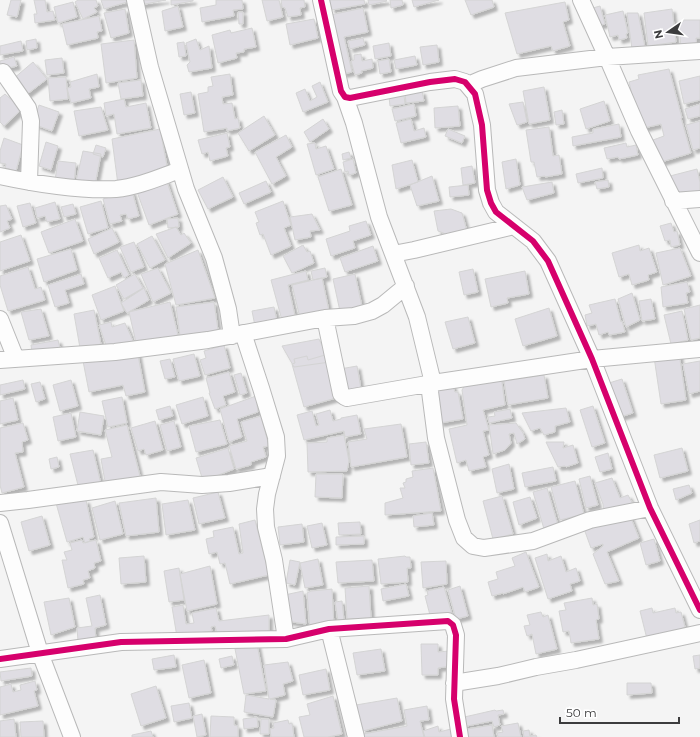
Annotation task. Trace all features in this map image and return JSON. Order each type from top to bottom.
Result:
[{"type":"street","points":[[135,0],[150,67],[186,189],[214,258],[228,309],[237,334],[261,388],[276,437],[277,456],[267,494],[265,509],[266,527],[274,560],[286,639]]},
{"type":"street","points":[[322,0],[341,91],[345,97],[354,123],[379,217],[417,317],[431,383],[436,438],[457,520],[464,538],[473,546],[484,548],[533,541],[590,520],[650,508]]},
{"type":"street","points":[[581,0],[639,131],[673,202],[700,253]]},
{"type":"street","points":[[468,85],[482,78],[516,68],[607,57],[700,51]]},
{"type":"street","points":[[3,72],[28,108],[31,133],[29,182]]},
{"type":"street","points":[[345,97],[350,98],[430,82],[455,79],[466,82],[475,94],[482,125],[487,190],[489,196],[496,212],[533,241],[548,261],[592,359],[650,508],[700,610]]},
{"type":"street","points":[[0,176],[51,186],[116,189],[147,182],[180,170]]},
{"type":"street","points":[[673,202],[700,199]]},
{"type":"street","points":[[393,254],[433,246],[514,226]]},
{"type":"street","points":[[0,360],[115,352],[237,334],[325,318],[354,316],[372,311],[383,305],[406,286]]},
{"type":"street","points":[[325,318],[342,394],[345,397],[592,359],[700,349]]},
{"type":"street","points":[[0,319],[16,359]]},
{"type":"street","points":[[0,503],[161,482],[202,485],[229,484],[272,476]]},
{"type":"street","points":[[0,524],[40,653],[72,737]]},
{"type":"street","points":[[0,659],[121,642],[286,639],[329,629],[448,621],[453,625],[456,635],[454,699],[460,737]]},
{"type":"street","points":[[329,629],[356,737]]},
{"type":"street","points":[[454,683],[498,676],[700,633]]},
{"type":"building","points":[[11,0],[21,0],[17,17],[7,15]]},
{"type":"building","points":[[34,0],[45,0],[47,12],[53,11],[55,20],[35,23],[34,14],[37,14]]},
{"type":"building","points":[[78,0],[96,0],[98,6],[94,8],[97,12],[83,19],[75,2]]},
{"type":"building","points":[[101,0],[126,0],[127,2],[104,9]]},
{"type":"building","points":[[139,0],[166,0],[140,5]]},
{"type":"building","points":[[171,0],[193,0],[193,1],[171,5]]},
{"type":"building","points":[[216,0],[242,0],[243,9],[233,10],[234,16],[202,22],[200,8],[216,5]]},
{"type":"building","points":[[262,0],[279,0],[283,17],[267,21]]},
{"type":"building","points":[[281,0],[304,0],[305,7],[300,8],[301,15],[288,17],[285,8],[282,7]]},
{"type":"building","points":[[329,0],[364,0],[365,4],[332,10]]},
{"type":"building","points":[[368,0],[386,0],[387,1],[369,5]]},
{"type":"building","points":[[390,0],[402,0],[403,5],[391,8]]},
{"type":"building","points":[[412,0],[439,0],[414,7]]},
{"type":"building","points":[[465,0],[492,0],[494,7],[471,15]]},
{"type":"building","points":[[73,2],[77,17],[58,23],[54,7]]},
{"type":"building","points":[[565,2],[569,20],[563,22],[570,46],[553,51],[551,46],[517,54],[505,13]]},
{"type":"building","points":[[178,6],[183,27],[165,31],[162,11]]},
{"type":"building","points":[[600,6],[605,24],[597,26],[593,8]]},
{"type":"building","points":[[363,8],[368,32],[344,37],[352,72],[343,74],[330,15]]},
{"type":"building","points":[[125,9],[129,33],[111,38],[104,13]]},
{"type":"building","points":[[672,9],[676,42],[648,46],[644,13]]},
{"type":"building","points":[[623,11],[628,33],[626,34],[627,38],[619,40],[618,35],[610,37],[605,15]]},
{"type":"building","points":[[238,12],[243,12],[243,24],[239,24]]},
{"type":"building","points":[[627,13],[638,13],[645,47],[632,49]]},
{"type":"building","points":[[99,16],[102,31],[97,32],[98,38],[67,45],[62,24]]},
{"type":"building","points":[[314,19],[318,38],[290,45],[286,24]]},
{"type":"building","points":[[683,20],[700,20],[700,38],[696,38],[697,48],[681,50],[679,22],[683,22]]},
{"type":"building","points":[[252,28],[256,47],[244,49],[244,52],[236,53],[237,58],[218,63],[212,35],[230,30],[231,33]]},
{"type":"building","points":[[363,38],[365,45],[350,49],[348,41]]},
{"type":"building","points":[[36,39],[37,48],[27,50],[26,41]]},
{"type":"building","points":[[196,39],[200,50],[209,46],[212,68],[189,72],[187,65],[190,62],[186,43]]},
{"type":"building","points":[[134,40],[137,78],[106,83],[101,44]]},
{"type":"building","points":[[21,41],[23,51],[0,55],[0,46]]},
{"type":"building","points":[[184,42],[186,56],[179,57],[177,43]]},
{"type":"building","points":[[389,43],[391,56],[375,59],[373,46]]},
{"type":"building","points":[[437,45],[439,62],[423,65],[420,47]]},
{"type":"building","points":[[361,54],[362,61],[372,59],[373,68],[361,71],[362,73],[355,75],[351,61],[354,60],[354,55]]},
{"type":"building","points":[[415,56],[417,65],[396,69],[394,60]]},
{"type":"building","points":[[14,57],[17,66],[0,70],[0,61]]},
{"type":"building","points":[[62,58],[64,73],[47,75],[45,60]]},
{"type":"building","points":[[389,59],[391,72],[380,74],[378,61]]},
{"type":"building","points":[[33,62],[47,79],[26,95],[13,79]]},
{"type":"building","points":[[669,69],[691,153],[658,163],[653,140],[664,136],[661,124],[640,129],[629,82],[639,79],[638,75]]},
{"type":"building","points":[[97,74],[99,87],[89,89],[91,98],[71,103],[67,88],[71,87],[70,82]]},
{"type":"building","points":[[230,74],[233,95],[222,97],[223,104],[232,103],[235,119],[238,118],[240,128],[227,131],[227,128],[204,132],[198,94],[208,92],[208,87],[213,86],[211,77]]},
{"type":"building","points":[[700,76],[700,100],[684,104],[679,81]]},
{"type":"building","points":[[66,77],[68,99],[50,101],[48,78]]},
{"type":"building","points":[[141,80],[143,96],[121,99],[118,83]]},
{"type":"building","points":[[320,82],[328,102],[303,112],[296,93],[305,89],[310,101],[317,97],[312,86]]},
{"type":"building","points":[[544,87],[550,120],[529,124],[523,91]]},
{"type":"building","points":[[422,91],[424,101],[406,103],[405,93]]},
{"type":"building","points":[[191,92],[195,113],[184,115],[180,94]]},
{"type":"building","points":[[5,94],[22,109],[4,126],[0,122],[0,98]]},
{"type":"building","points":[[404,95],[405,104],[390,106],[389,97]]},
{"type":"building","points":[[124,99],[126,107],[146,103],[151,128],[117,134],[114,114],[106,116],[104,103]]},
{"type":"building","points":[[604,101],[610,121],[586,129],[580,109]]},
{"type":"building","points":[[523,102],[527,122],[517,125],[509,104]]},
{"type":"building","points":[[414,104],[416,116],[395,121],[392,109]]},
{"type":"building","points":[[700,104],[700,116],[688,119],[685,109]]},
{"type":"building","points":[[39,105],[59,112],[52,131],[33,124]]},
{"type":"building","points":[[458,106],[460,126],[435,128],[434,108]]},
{"type":"building","points":[[101,107],[108,130],[79,136],[74,111]]},
{"type":"building","points":[[562,110],[564,124],[556,125],[554,112]]},
{"type":"building","points":[[264,116],[275,135],[249,151],[238,133]]},
{"type":"building","points":[[323,119],[329,129],[310,142],[304,132]]},
{"type":"building","points":[[411,119],[414,131],[424,128],[426,137],[401,143],[396,123]]},
{"type":"building","points":[[700,121],[700,148],[693,150],[686,125]]},
{"type":"building","points":[[619,124],[621,137],[573,146],[572,137],[593,133],[593,129]]},
{"type":"building","points":[[549,127],[553,156],[559,155],[562,174],[537,177],[534,162],[531,162],[526,130]]},
{"type":"building","points":[[160,129],[168,171],[118,185],[112,139]]},
{"type":"building","points":[[448,129],[465,136],[462,143],[445,136]]},
{"type":"building","points":[[227,133],[230,147],[226,148],[228,156],[210,161],[208,152],[202,154],[198,140]]},
{"type":"building","points":[[286,135],[292,147],[276,157],[286,176],[272,184],[255,152]]},
{"type":"building","points":[[4,138],[23,145],[16,171],[5,168],[6,164],[0,163],[0,151]]},
{"type":"building","points":[[46,142],[58,146],[51,170],[39,166]]},
{"type":"building","points":[[315,143],[316,149],[326,146],[334,169],[316,175],[307,144]]},
{"type":"building","points":[[626,143],[627,147],[636,145],[638,155],[619,159],[618,157],[607,159],[604,148]]},
{"type":"building","points":[[96,145],[106,148],[103,157],[93,154]]},
{"type":"building","points":[[83,151],[101,154],[95,185],[76,181]]},
{"type":"building","points":[[349,152],[351,158],[343,160],[342,154]]},
{"type":"building","points":[[353,159],[356,173],[349,175],[348,171],[345,172],[343,162]]},
{"type":"building","points":[[516,159],[520,185],[506,189],[502,162]]},
{"type":"building","points":[[412,160],[418,182],[396,189],[392,165]]},
{"type":"building","points":[[58,161],[76,163],[74,183],[55,180]]},
{"type":"building","points":[[472,166],[475,183],[463,185],[461,168]]},
{"type":"building","points":[[602,168],[603,178],[578,183],[576,174]]},
{"type":"building","points":[[341,169],[352,205],[329,211],[318,177]]},
{"type":"building","points":[[697,169],[700,182],[700,192],[676,198],[670,176]]},
{"type":"building","points":[[432,176],[439,201],[417,206],[410,185]]},
{"type":"building","points":[[223,177],[233,197],[208,209],[198,190]]},
{"type":"building","points":[[166,179],[178,214],[149,225],[136,189]]},
{"type":"building","points":[[608,180],[609,187],[597,189],[595,182]]},
{"type":"building","points":[[266,181],[271,192],[244,204],[239,193]]},
{"type":"building","points":[[552,182],[554,193],[527,200],[522,187]]},
{"type":"building","points":[[468,185],[469,195],[450,197],[449,187]]},
{"type":"building","points":[[132,191],[139,216],[128,219],[126,214],[120,215],[122,221],[110,224],[103,199]]},
{"type":"building","points":[[101,201],[108,228],[88,234],[80,207]]},
{"type":"building","points":[[283,201],[291,225],[284,228],[291,246],[271,255],[263,234],[260,235],[256,223],[259,222],[255,212]]},
{"type":"building","points":[[55,202],[60,219],[47,222],[45,216],[37,218],[35,208]]},
{"type":"building","points":[[30,203],[36,223],[23,227],[17,206]]},
{"type":"building","points":[[73,204],[76,214],[64,217],[61,207]]},
{"type":"building","points":[[6,205],[12,219],[7,221],[10,228],[0,232],[0,206]]},
{"type":"building","points":[[451,209],[462,213],[467,231],[451,236],[438,231],[434,211]]},
{"type":"building","points":[[312,214],[320,230],[310,231],[311,237],[295,240],[290,217]]},
{"type":"building","points":[[178,218],[179,227],[168,228],[167,219]]},
{"type":"building","points":[[75,219],[83,241],[49,253],[41,232]]},
{"type":"building","points":[[366,221],[371,235],[353,241],[355,248],[331,256],[326,239],[350,231],[349,226]]},
{"type":"building","points":[[671,223],[674,232],[677,231],[680,245],[671,247],[670,240],[665,241],[660,226]]},
{"type":"building","points":[[176,227],[181,235],[184,233],[191,243],[168,258],[156,234]]},
{"type":"building","points":[[112,228],[119,242],[94,254],[88,239]]},
{"type":"building","points":[[21,235],[30,261],[0,271],[0,242]]},
{"type":"building","points":[[152,236],[165,260],[150,268],[137,244]]},
{"type":"building","points":[[134,242],[144,267],[131,272],[120,247]]},
{"type":"building","points":[[303,245],[307,252],[310,251],[314,263],[292,273],[283,256]]},
{"type":"building","points":[[639,245],[640,251],[649,248],[657,272],[648,275],[649,280],[632,285],[629,274],[619,277],[612,253]]},
{"type":"building","points":[[373,246],[378,261],[345,272],[340,258]]},
{"type":"building","points":[[680,248],[691,276],[663,285],[656,253]]},
{"type":"building","points":[[71,249],[77,270],[44,282],[37,259]]},
{"type":"building","points":[[117,250],[129,275],[124,278],[121,272],[108,278],[99,258]]},
{"type":"building","points":[[198,250],[215,298],[176,305],[165,264]]},
{"type":"building","points":[[28,267],[35,289],[41,287],[45,300],[8,311],[0,285],[0,276]]},
{"type":"building","points":[[158,268],[171,293],[153,302],[141,274]]},
{"type":"building","points":[[325,268],[327,277],[313,280],[311,271]]},
{"type":"building","points":[[473,269],[478,292],[464,295],[459,272]]},
{"type":"building","points":[[306,271],[308,280],[288,285],[296,320],[283,324],[271,280]]},
{"type":"building","points":[[525,271],[529,294],[507,298],[508,303],[491,307],[485,279]]},
{"type":"building","points":[[81,274],[84,284],[65,290],[69,303],[55,307],[48,285]]},
{"type":"building","points":[[135,274],[143,288],[124,299],[116,285]]},
{"type":"building","points":[[355,274],[363,311],[341,316],[333,279]]},
{"type":"building","points":[[322,278],[329,311],[300,318],[292,285]]},
{"type":"building","points":[[687,282],[690,292],[686,293],[688,303],[663,307],[661,287]]},
{"type":"building","points":[[115,286],[124,311],[101,320],[92,295]]},
{"type":"building","points":[[144,288],[149,300],[127,313],[121,303]]},
{"type":"building","points":[[632,293],[640,320],[626,327],[618,299]]},
{"type":"building","points":[[615,299],[625,332],[609,335],[608,332],[599,335],[596,324],[587,326],[585,315],[592,313],[589,305]]},
{"type":"building","points":[[651,299],[655,319],[642,321],[639,301]]},
{"type":"building","points":[[170,302],[178,335],[137,347],[129,312]]},
{"type":"building","points":[[214,302],[218,330],[180,336],[176,307]]},
{"type":"building","points":[[700,305],[700,338],[691,340],[684,309]]},
{"type":"building","points":[[274,307],[277,321],[255,326],[252,311]]},
{"type":"building","points":[[549,308],[557,336],[523,346],[515,319]]},
{"type":"building","points":[[41,309],[49,336],[29,340],[21,312]]},
{"type":"building","points":[[94,310],[101,344],[80,348],[74,314]]},
{"type":"building","points":[[682,311],[688,340],[671,344],[664,315]]},
{"type":"building","points":[[468,317],[475,343],[453,349],[445,322]]},
{"type":"building","points":[[111,322],[112,327],[125,323],[133,341],[108,351],[99,325]]},
{"type":"building","points":[[319,339],[330,362],[294,367],[282,346]]},
{"type":"building","points":[[58,340],[60,348],[32,354],[31,345]]},
{"type":"building","points":[[224,345],[230,368],[205,375],[200,360],[206,358],[204,351]]},
{"type":"building","points":[[137,350],[145,392],[126,396],[123,385],[89,392],[83,361]]},
{"type":"building","points":[[679,353],[686,400],[661,404],[654,357]]},
{"type":"building","points":[[194,354],[200,376],[179,381],[173,359]]},
{"type":"building","points":[[325,355],[336,398],[304,407],[292,364],[295,363],[294,359],[307,356],[308,360]]},
{"type":"building","points":[[170,359],[175,377],[165,379],[160,361]]},
{"type":"building","points":[[700,361],[700,391],[689,394],[683,364]]},
{"type":"building","points":[[357,366],[362,394],[345,397],[340,369]]},
{"type":"building","points":[[229,372],[235,392],[223,396],[226,405],[215,409],[209,393],[206,378]]},
{"type":"building","points":[[241,373],[247,393],[240,395],[234,375]]},
{"type":"building","points":[[501,375],[505,405],[483,410],[489,430],[483,431],[489,455],[483,457],[486,467],[469,471],[466,460],[457,463],[449,429],[467,425],[462,390],[465,385]]},
{"type":"building","points":[[544,375],[548,398],[508,405],[504,381]]},
{"type":"building","points":[[622,379],[633,413],[620,417],[609,383]]},
{"type":"building","points":[[23,380],[25,389],[0,395],[0,385]]},
{"type":"building","points":[[71,380],[78,406],[60,411],[53,385]]},
{"type":"building","points":[[40,382],[45,399],[36,402],[31,384]]},
{"type":"building","points":[[433,384],[452,384],[455,392],[458,392],[463,419],[440,423]]},
{"type":"building","points":[[256,396],[258,412],[237,419],[242,437],[229,442],[220,409]]},
{"type":"building","points":[[122,397],[127,423],[108,427],[102,401]]},
{"type":"building","points":[[203,397],[208,416],[182,424],[176,405]]},
{"type":"building","points":[[13,398],[18,420],[0,424],[0,401]]},
{"type":"building","points":[[170,406],[173,416],[159,420],[156,410]]},
{"type":"building","points":[[593,406],[605,443],[592,447],[580,410]]},
{"type":"building","points":[[566,408],[570,422],[555,426],[555,432],[544,435],[540,428],[531,431],[522,413]]},
{"type":"building","points":[[510,409],[512,418],[489,423],[488,417],[495,416],[494,412]]},
{"type":"building","points":[[330,410],[333,421],[357,415],[361,434],[345,437],[344,431],[304,440],[297,415],[312,411],[316,426],[319,425],[316,414]]},
{"type":"building","points":[[80,412],[104,416],[101,435],[77,431]]},
{"type":"building","points":[[71,413],[76,437],[58,441],[53,417]]},
{"type":"building","points":[[261,416],[269,446],[263,447],[266,457],[251,462],[251,465],[236,469],[229,446],[247,441],[241,422]]},
{"type":"building","points":[[220,420],[227,444],[196,452],[189,426]]},
{"type":"building","points":[[155,421],[163,450],[146,455],[144,449],[138,451],[131,428]]},
{"type":"building","points":[[174,421],[181,447],[167,451],[160,425]]},
{"type":"building","points":[[23,423],[28,440],[22,442],[23,452],[15,453],[24,487],[2,493],[0,485],[0,428]]},
{"type":"building","points":[[516,423],[525,439],[517,444],[514,433],[509,434],[511,443],[505,450],[493,454],[489,425]]},
{"type":"building","points":[[401,424],[407,457],[351,467],[348,442],[367,439],[364,429]]},
{"type":"building","points":[[127,425],[141,480],[106,487],[101,459],[112,457],[105,430]]},
{"type":"building","points":[[344,435],[349,461],[347,471],[308,472],[307,443],[327,442],[327,438]]},
{"type":"building","points":[[426,442],[429,463],[411,465],[409,444]]},
{"type":"building","points":[[546,442],[564,442],[563,448],[573,445],[578,463],[566,467],[558,467]]},
{"type":"building","points":[[228,448],[234,469],[203,481],[196,458]]},
{"type":"building","points":[[682,448],[688,471],[660,478],[654,455]]},
{"type":"building","points":[[93,450],[101,484],[79,489],[70,454]]},
{"type":"building","points":[[608,453],[612,469],[600,472],[595,457]]},
{"type":"building","points":[[57,457],[59,467],[51,469],[49,459]]},
{"type":"building","points":[[509,464],[514,489],[497,493],[492,469]]},
{"type":"building","points":[[553,467],[556,481],[525,487],[522,473]]},
{"type":"building","points":[[433,468],[441,511],[385,515],[385,503],[403,498],[400,488],[405,488],[403,483],[406,482],[406,479],[413,477],[412,471]]},
{"type":"building","points":[[316,474],[343,474],[342,498],[315,497]]},
{"type":"building","points":[[590,476],[598,505],[586,508],[579,479]]},
{"type":"building","points":[[612,478],[620,498],[628,495],[634,506],[604,516],[603,504],[595,483]]},
{"type":"building","points":[[575,481],[584,514],[560,520],[551,487]]},
{"type":"building","points":[[689,485],[692,493],[676,500],[673,489]]},
{"type":"building","points":[[547,488],[558,525],[544,529],[533,492]]},
{"type":"building","points":[[218,492],[225,518],[199,524],[193,498]]},
{"type":"building","points":[[502,496],[513,534],[493,539],[483,501]]},
{"type":"building","points":[[530,497],[537,518],[519,525],[513,502]]},
{"type":"building","points":[[156,498],[159,532],[126,536],[119,503]]},
{"type":"building","points":[[86,500],[94,537],[85,543],[83,537],[67,542],[56,503]]},
{"type":"building","points":[[188,500],[195,530],[166,535],[162,504]]},
{"type":"building","points":[[115,501],[123,534],[100,540],[92,508]]},
{"type":"building","points":[[432,513],[434,525],[414,527],[413,516]]},
{"type":"building","points":[[629,513],[639,538],[607,552],[619,581],[605,584],[593,554],[603,546],[603,544],[591,548],[583,526]]},
{"type":"building","points":[[42,516],[50,545],[29,551],[21,522]]},
{"type":"building","points":[[255,520],[269,575],[230,584],[225,563],[220,564],[217,552],[209,554],[206,539],[214,537],[213,531],[233,527],[239,554],[243,553],[239,524]]},
{"type":"building","points":[[700,520],[700,541],[694,543],[689,524]]},
{"type":"building","points":[[360,522],[361,534],[339,535],[338,523]]},
{"type":"building","points":[[322,523],[327,545],[312,548],[307,526]]},
{"type":"building","points":[[302,524],[304,542],[280,545],[278,527]]},
{"type":"building","points":[[364,536],[364,544],[336,545],[336,537]]},
{"type":"building","points":[[654,539],[660,561],[646,565],[640,543]]},
{"type":"building","points":[[82,540],[83,543],[96,540],[101,561],[94,563],[95,568],[88,571],[90,578],[83,580],[84,584],[68,588],[62,560],[67,560],[64,552],[72,550],[70,543]]},
{"type":"building","points":[[526,552],[539,587],[525,592],[523,587],[492,596],[488,582],[498,579],[496,572],[515,566],[512,558]]},
{"type":"building","points":[[547,554],[548,561],[561,556],[566,572],[576,568],[580,581],[570,584],[572,591],[548,599],[535,558]]},
{"type":"building","points":[[144,556],[146,582],[121,584],[119,558]]},
{"type":"building","points":[[405,556],[410,557],[411,568],[407,568],[408,582],[381,584],[378,559]]},
{"type":"building","points":[[318,559],[323,585],[305,588],[300,563]]},
{"type":"building","points":[[290,560],[300,562],[295,585],[286,583]]},
{"type":"building","points":[[372,560],[374,581],[338,583],[336,562]]},
{"type":"building","points":[[446,561],[447,584],[423,588],[421,562]]},
{"type":"building","points":[[210,566],[217,604],[187,611],[180,574]]},
{"type":"building","points":[[179,568],[184,600],[169,602],[164,571]]},
{"type":"building","points":[[406,584],[409,596],[383,601],[381,589]]},
{"type":"building","points":[[369,586],[371,618],[347,619],[345,588]]},
{"type":"building","points":[[460,586],[468,616],[456,619],[448,590]]},
{"type":"building","points":[[444,587],[452,614],[431,619],[425,596],[428,595],[427,591]]},
{"type":"building","points":[[332,589],[334,627],[310,629],[307,593],[311,591]]},
{"type":"building","points":[[303,591],[306,624],[286,621],[280,596]]},
{"type":"building","points":[[100,595],[106,625],[95,628],[96,640],[78,641],[77,628],[92,626],[86,598]]},
{"type":"building","points":[[69,598],[75,627],[51,635],[44,602]]},
{"type":"building","points":[[592,598],[593,605],[597,604],[599,619],[596,620],[599,639],[571,643],[569,631],[563,632],[559,611],[566,610],[564,603]]},
{"type":"building","points":[[342,601],[344,620],[338,621],[335,602]]},
{"type":"building","points":[[183,605],[186,624],[194,623],[192,613],[216,608],[219,621],[269,615],[269,631],[217,633],[215,626],[211,627],[212,631],[177,637],[172,607]]},
{"type":"building","points":[[652,608],[653,613],[675,608],[676,613],[681,612],[685,627],[680,629],[680,635],[648,643],[640,611]]},
{"type":"building","points":[[541,612],[543,617],[548,615],[557,649],[536,654],[532,634],[527,636],[524,626],[530,625],[527,615]]},
{"type":"building","points":[[257,644],[266,691],[244,694],[235,649]]},
{"type":"building","points":[[421,644],[438,644],[438,652],[449,651],[451,666],[438,668],[438,675],[422,675]]},
{"type":"building","points":[[381,649],[385,671],[357,675],[353,653]]},
{"type":"building","points":[[174,655],[176,667],[154,670],[152,659]]},
{"type":"building","points":[[700,655],[700,668],[695,669],[693,656]]},
{"type":"building","points":[[232,656],[234,665],[221,668],[219,659]]},
{"type":"building","points":[[204,660],[211,693],[189,698],[182,665]]},
{"type":"building","points":[[288,662],[293,681],[283,684],[285,695],[270,699],[276,700],[273,717],[244,712],[246,695],[269,699],[264,665]]},
{"type":"building","points":[[31,668],[32,676],[1,681],[0,672]]},
{"type":"building","points":[[326,669],[330,690],[303,695],[299,675]]},
{"type":"building","points":[[35,681],[37,690],[34,691],[38,706],[0,715],[0,687],[11,684],[13,692],[21,690],[20,685]]},
{"type":"building","points":[[627,683],[651,683],[652,693],[627,695]]},
{"type":"building","points":[[156,686],[166,718],[141,726],[131,694]]},
{"type":"building","points":[[333,696],[342,734],[328,737],[304,737],[299,717],[310,715],[307,704]]},
{"type":"building","points":[[397,698],[402,721],[363,731],[356,705]]},
{"type":"building","points":[[189,703],[192,718],[174,722],[171,706]]},
{"type":"building","points":[[427,706],[429,720],[420,721],[424,737],[364,737],[363,734],[407,726],[404,710]]},
{"type":"building","points":[[495,710],[503,710],[504,714],[498,715],[500,725],[494,727],[492,721],[462,727],[460,718]]},
{"type":"building","points":[[202,714],[206,735],[197,737],[193,716]]},
{"type":"building","points":[[211,716],[234,717],[234,725],[238,726],[238,737],[210,737]]},
{"type":"building","points":[[257,717],[258,727],[244,729],[243,719]]},
{"type":"building","points":[[14,719],[16,737],[0,737],[0,721]]},
{"type":"building","points":[[261,719],[269,719],[269,734],[260,734]]},
{"type":"building","points":[[288,720],[289,724],[292,723],[294,737],[271,737],[270,729],[274,728],[273,723]]},
{"type":"building","points":[[43,721],[44,737],[21,737],[20,722]]},
{"type":"building","points":[[518,723],[521,737],[498,737],[497,733],[503,732],[501,726]]},
{"type":"building","points":[[492,725],[494,737],[468,737],[467,729]]},
{"type":"building","points":[[438,726],[439,732],[451,729],[453,737],[425,737],[423,731]]},
{"type":"building","points":[[529,730],[530,736],[536,735],[537,737],[524,737],[523,731]]},
{"type":"building","points":[[151,731],[153,737],[132,737],[132,735]]},
{"type":"cycle path","points":[[321,0],[341,91],[345,97],[350,98],[430,82],[455,79],[465,82],[475,94],[482,125],[487,190],[491,203],[496,212],[533,241],[548,261],[592,359],[650,508],[700,610]]},
{"type":"cycle path","points":[[0,659],[121,642],[286,639],[329,629],[448,621],[453,625],[456,635],[454,699],[460,737]]}]
